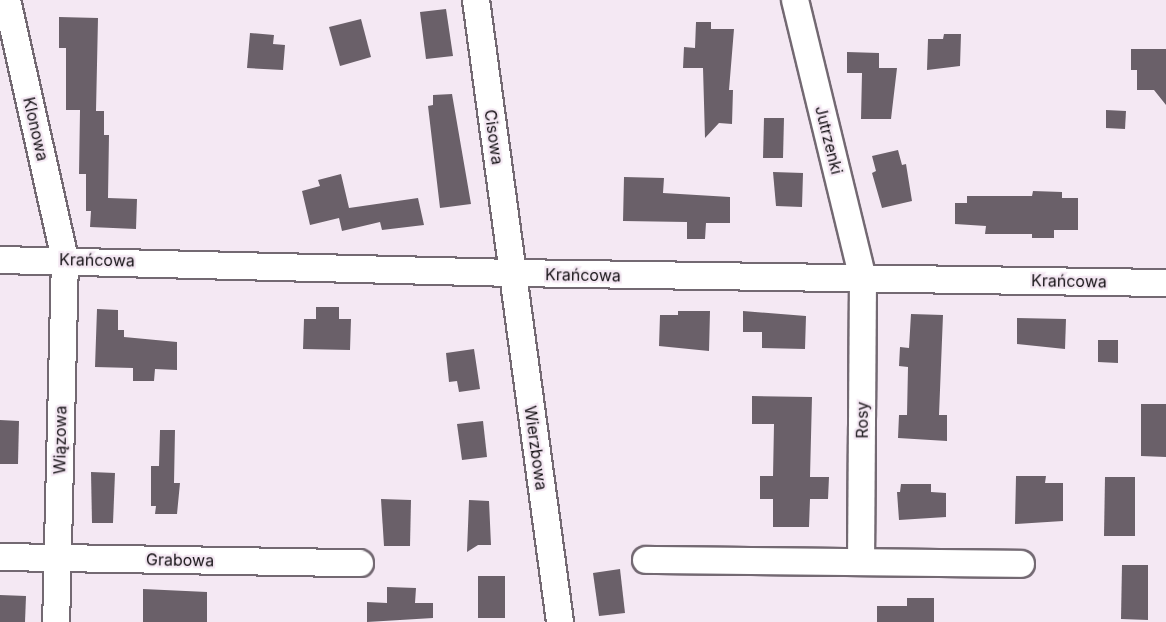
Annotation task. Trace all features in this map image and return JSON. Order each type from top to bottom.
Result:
[{"type":"street","name":"Klonowa","points":[[7,0],[65,259]]},
{"type":"street","name":"Cisowa","points":[[476,0],[512,273]]},
{"type":"street","name":"Jutrzenki","points":[[795,0],[863,279]]},
{"type":"street","name":"Krańcowa","points":[[0,260],[65,259],[512,273],[1166,282]]},
{"type":"street","name":"Wiązowa","points":[[56,622],[65,259]]},
{"type":"street","name":"Wierzbowa","points":[[512,273],[560,622]]},
{"type":"street","name":"Rosy","points":[[861,561],[863,279]]},
{"type":"street","name":"Grabowa","points":[[0,557],[360,563]]},
{"type":"street","points":[[646,560],[1021,564]]},
{"type":"building","points":[[446,9],[453,56],[426,59],[420,12]]},
{"type":"building","points":[[59,17],[98,18],[96,111],[104,111],[104,135],[109,135],[108,198],[137,199],[136,229],[90,227],[91,211],[86,211],[86,174],[79,174],[80,110],[66,110],[66,48],[59,48]]},
{"type":"building","points":[[361,19],[371,57],[340,66],[329,27]]},
{"type":"building","points":[[696,22],[711,22],[711,29],[734,29],[729,90],[733,90],[732,124],[719,123],[705,138],[703,68],[683,68],[684,47],[695,48]]},
{"type":"building","points":[[250,33],[274,35],[273,44],[285,45],[283,70],[247,68]]},
{"type":"building","points":[[944,34],[961,34],[960,66],[927,70],[928,39],[943,39]]},
{"type":"building","points":[[1131,49],[1166,49],[1166,105],[1154,90],[1137,90],[1137,70],[1131,70]]},
{"type":"building","points":[[847,52],[879,53],[879,68],[897,68],[891,119],[861,119],[862,73],[847,73]]},
{"type":"building","points":[[452,94],[471,204],[440,208],[428,106],[433,105],[433,95]]},
{"type":"building","points":[[1106,110],[1126,111],[1125,129],[1106,128]]},
{"type":"building","points":[[764,118],[784,118],[783,158],[763,158]]},
{"type":"building","points":[[898,150],[902,165],[906,164],[912,201],[882,208],[872,173],[876,171],[872,156]]},
{"type":"building","points":[[773,172],[803,173],[802,207],[776,206]]},
{"type":"building","points":[[341,174],[349,208],[418,198],[424,225],[382,230],[380,222],[342,231],[339,218],[310,225],[302,191],[320,186],[318,180]]},
{"type":"building","points":[[624,177],[664,178],[663,193],[730,197],[730,223],[706,223],[705,239],[687,239],[687,222],[623,221]]},
{"type":"building","points":[[1033,191],[1062,192],[1062,198],[1078,198],[1078,230],[1054,230],[1054,238],[1032,238],[1032,234],[985,234],[986,226],[955,224],[955,203],[967,203],[967,196],[1032,196]]},
{"type":"building","points":[[316,307],[339,307],[339,319],[351,319],[350,350],[303,349],[304,319],[316,319]]},
{"type":"building","points":[[97,309],[118,310],[118,330],[124,330],[124,337],[177,342],[177,370],[155,369],[154,381],[133,381],[133,368],[95,367]]},
{"type":"building","points":[[678,311],[710,311],[709,351],[659,346],[660,315],[678,315]]},
{"type":"building","points":[[743,311],[806,316],[805,349],[762,348],[762,332],[743,332]]},
{"type":"building","points":[[911,314],[943,315],[939,415],[947,415],[947,441],[898,438],[899,415],[907,415],[908,367],[899,366],[900,347],[909,348]]},
{"type":"building","points":[[1017,318],[1066,319],[1065,349],[1017,344]]},
{"type":"building","points":[[1098,340],[1118,340],[1118,363],[1098,362]]},
{"type":"building","points":[[474,349],[480,389],[459,392],[457,381],[449,382],[446,353]]},
{"type":"building","points":[[752,396],[812,397],[810,477],[829,477],[828,499],[810,499],[809,527],[773,527],[773,499],[760,499],[760,476],[773,476],[774,424],[752,424]]},
{"type":"building","points":[[1141,404],[1166,404],[1166,457],[1141,456]]},
{"type":"building","points":[[0,420],[19,421],[18,464],[0,464]]},
{"type":"building","points":[[483,421],[487,457],[462,460],[457,424]]},
{"type":"building","points":[[160,430],[175,430],[174,483],[180,483],[177,514],[155,514],[156,506],[151,506],[151,466],[159,466]]},
{"type":"building","points":[[91,472],[115,473],[113,523],[92,523]]},
{"type":"building","points":[[1016,476],[1046,476],[1045,483],[1063,483],[1063,521],[1015,524]]},
{"type":"building","points":[[1105,477],[1135,477],[1135,536],[1104,536]]},
{"type":"building","points":[[901,484],[931,484],[931,492],[946,493],[946,517],[899,520],[897,492],[900,492]]},
{"type":"building","points":[[381,499],[411,500],[410,546],[384,546]]},
{"type":"building","points":[[469,500],[489,501],[491,545],[478,545],[467,552]]},
{"type":"building","points":[[1122,565],[1148,565],[1148,620],[1121,619]]},
{"type":"building","points":[[620,569],[625,613],[599,616],[593,573]]},
{"type":"building","points":[[478,576],[505,576],[505,618],[478,618]]},
{"type":"building","points":[[387,587],[416,588],[415,603],[433,603],[433,618],[367,622],[367,602],[387,603]]},
{"type":"building","points":[[143,589],[207,592],[207,622],[143,622]]},
{"type":"building","points":[[0,595],[26,596],[25,622],[0,622]]},
{"type":"building","points":[[907,598],[934,598],[934,622],[877,622],[877,606],[907,606]]}]
